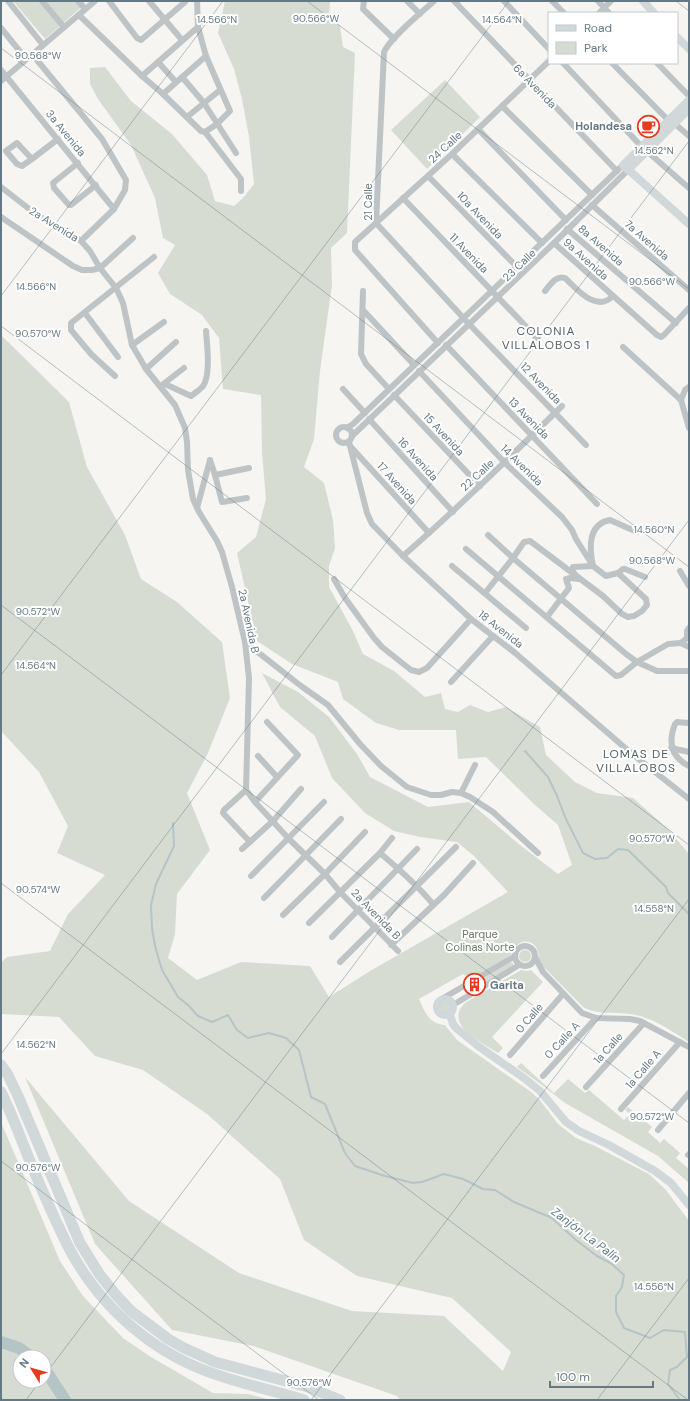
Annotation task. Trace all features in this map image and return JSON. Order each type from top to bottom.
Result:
[{"type":"highway","points":[[1,1065],[8,1075],[18,1096],[80,1243],[100,1275],[131,1311],[168,1339],[215,1362],[314,1389],[340,1400]]},
{"type":"highway","points":[[1,1092],[70,1251],[108,1304],[142,1335],[178,1358],[210,1372],[304,1400]]},
{"type":"street","points":[[8,1],[43,45]]},
{"type":"street","points":[[42,1],[64,27]]},
{"type":"street","points":[[78,1],[85,9]]},
{"type":"street","points":[[1,81],[95,1]]},
{"type":"street","points":[[109,1],[137,38],[141,40],[185,2]]},
{"type":"street","points":[[149,1],[182,40]]},
{"type":"street","points":[[197,1],[198,27],[206,56],[230,111],[206,132]]},
{"type":"street","points":[[407,1],[420,14]]},
{"type":"street","points":[[363,3],[363,9],[394,39],[434,1]]},
{"type":"street","name":"6a Avenida","points":[[454,1],[617,171]]},
{"type":"street","points":[[504,1],[548,48]]},
{"type":"street","points":[[552,1],[563,12]]},
{"type":"street","points":[[598,1],[608,12]]},
{"type":"street","points":[[600,12],[611,1]]},
{"type":"street","points":[[643,1],[653,12]]},
{"type":"street","points":[[79,15],[201,131],[206,132],[241,178],[241,191]]},
{"type":"street","points":[[142,76],[198,27]]},
{"type":"street","points":[[1,28],[26,59]]},
{"type":"street","points":[[678,38],[689,49]]},
{"type":"street","name":"21 Calle","points":[[394,39],[386,47],[384,52],[376,223],[464,318]]},
{"type":"street","points":[[32,54],[102,139],[126,180],[125,190],[114,209],[81,241]]},
{"type":"street","points":[[163,94],[206,56]]},
{"type":"street","points":[[158,62],[176,82]]},
{"type":"street","name":"24 Calle","points":[[438,343],[355,250],[355,242],[452,154],[548,62]]},
{"type":"street","points":[[564,64],[644,148],[689,188]]},
{"type":"street","points":[[613,64],[671,122],[689,136]]},
{"type":"street","points":[[658,64],[689,96]]},
{"type":"street","name":"3a Avenida","points":[[1,70],[114,209]]},
{"type":"street","points":[[182,78],[204,103],[216,124],[236,153]]},
{"type":"street","points":[[187,117],[220,90]]},
{"type":"street","name":"23 Calle","points":[[352,436],[554,243],[592,205],[644,148],[671,122],[689,100]]},
{"type":"street","points":[[502,106],[592,195]]},
{"type":"street","name":"23 Calle","points":[[671,122],[689,109]]},
{"type":"street","name":"8a Avenida","points":[[478,129],[566,220]]},
{"type":"street","points":[[32,160],[58,139]]},
{"type":"street","points":[[452,154],[542,243]]},
{"type":"street","points":[[78,164],[53,183],[54,188],[68,205],[71,205],[96,185]]},
{"type":"street","points":[[626,167],[689,224]]},
{"type":"street","name":"23 Calle","points":[[347,428],[365,413],[617,171],[626,167]]},
{"type":"street","name":"10a Avenida","points":[[428,176],[517,267]]},
{"type":"street","name":"2a Avenida","points":[[1,187],[38,215],[81,241],[90,251],[100,268]]},
{"type":"street","name":"11 Avenida","points":[[403,198],[537,338]]},
{"type":"street","name":"7a Avenida","points":[[592,205],[689,290]]},
{"type":"street","points":[[1,217],[73,266],[82,270],[100,268],[133,238]]},
{"type":"street","name":"8a Avenida","points":[[567,230],[676,323]]},
{"type":"street","name":"9a Avenida","points":[[554,243],[657,335],[661,337],[676,323]]},
{"type":"street","points":[[116,376],[91,354],[71,330],[71,323],[154,257]]},
{"type":"street","name":"2a Avenida B","points":[[100,268],[116,288],[123,303],[132,345],[146,368],[162,385],[175,405],[186,428],[191,488],[197,508],[222,552],[232,587],[245,642],[249,678],[246,790],[289,839],[307,855],[358,911],[398,951]]},
{"type":"street","points":[[545,291],[558,278],[561,277],[565,278],[590,300],[605,301],[613,296]]},
{"type":"street","points":[[363,291],[362,358],[389,389]]},
{"type":"street","points":[[676,323],[689,308]]},
{"type":"street","points":[[363,310],[414,365]]},
{"type":"street","points":[[85,313],[118,357]]},
{"type":"street","name":"12 Avenida","points":[[464,318],[556,412],[586,445]]},
{"type":"street","points":[[132,345],[164,322]]},
{"type":"street","points":[[162,385],[191,396],[203,385],[206,380],[208,368],[206,331]]},
{"type":"street","points":[[146,368],[176,342]]},
{"type":"street","name":"13 Avenida","points":[[446,345],[597,504]]},
{"type":"street","points":[[623,347],[681,400],[689,428]]},
{"type":"street","points":[[162,385],[184,368]]},
{"type":"street","name":"14 Avenida","points":[[419,371],[505,464],[562,517],[572,530],[593,566],[606,576],[618,573]]},
{"type":"street","points":[[681,400],[685,390],[689,387]]},
{"type":"street","points":[[343,389],[365,413]]},
{"type":"street","name":"15 Avenida","points":[[394,395],[480,486]]},
{"type":"street","name":"22 Calle","points":[[402,556],[505,464],[562,406]]},
{"type":"street","name":"16 Avenida","points":[[369,419],[453,512]]},
{"type":"street","points":[[340,428],[347,428],[351,431],[352,436],[349,444],[340,442],[336,436],[340,428]]},
{"type":"street","name":"17 Avenida","points":[[349,444],[429,533]]},
{"type":"street","name":"18 Avenida","points":[[349,444],[367,514],[372,524],[402,556],[471,619],[520,657],[631,753],[689,799]]},
{"type":"street","points":[[197,508],[210,460],[222,502],[247,498]]},
{"type":"street","points":[[215,475],[249,468]]},
{"type":"street","points":[[579,579],[573,568],[593,566],[591,554],[592,537],[596,527],[600,523],[610,520],[637,532]]},
{"type":"street","points":[[488,536],[637,662],[657,671],[689,671]]},
{"type":"street","points":[[485,593],[524,542],[530,541],[603,596],[622,614],[628,617],[634,616],[642,611],[647,605],[646,598],[618,573],[625,569],[645,576]]},
{"type":"street","points":[[466,549],[616,676],[621,675],[637,662],[668,644],[681,642],[687,638],[687,630],[689,628]]},
{"type":"street","points":[[452,566],[526,628]]},
{"type":"street","points":[[680,570],[689,586]]},
{"type":"street","points":[[334,579],[345,598],[374,638],[382,647],[411,670],[419,672],[427,668],[471,619]]},
{"type":"street","points":[[547,617],[569,588],[566,579],[579,579]]},
{"type":"street","points":[[451,682],[493,636]]},
{"type":"street","points":[[245,642],[328,705],[360,744],[394,778],[407,787],[431,796],[452,792],[461,793],[470,797],[493,812],[538,854]]},
{"type":"street","points":[[681,642],[689,647]]},
{"type":"street","points":[[255,802],[298,755],[267,722]]},
{"type":"street","points":[[689,723],[677,722],[675,724],[672,734],[671,748],[677,758],[689,766]]},
{"type":"street","points":[[671,748],[689,752]]},
{"type":"street","points":[[258,756],[277,777]]},
{"type":"street","points":[[461,793],[475,765]]},
{"type":"street","points":[[242,849],[273,821],[301,789]]},
{"type":"street","points":[[246,790],[224,810],[223,813],[250,842]]},
{"type":"street","points":[[251,876],[324,802]]},
{"type":"street","points":[[264,898],[341,820]]},
{"type":"street","points":[[283,915],[365,832]]},
{"type":"street","points":[[308,923],[380,853],[392,838]]},
{"type":"street","points":[[340,962],[353,947],[375,928],[456,847]]},
{"type":"street","points":[[332,937],[417,849]]},
{"type":"street","points":[[380,853],[417,885],[433,904]]},
{"type":"street","points":[[391,945],[444,895],[472,863]]},
{"type":"street","points":[[543,972],[519,965],[514,956],[516,950],[522,946],[528,946],[534,950],[535,957],[543,972],[582,1013],[596,1018],[630,1019],[644,1023],[689,1047]]},
{"type":"street","points":[[450,1014],[441,1015],[437,1011],[437,1005],[440,1000],[514,956]]},
{"type":"street","points":[[527,967],[533,963],[535,957]]},
{"type":"street","points":[[453,1005],[519,965]]},
{"type":"street","points":[[465,985],[470,994]]},
{"type":"street","name":"0 Calle","points":[[510,1055],[563,994]]},
{"type":"street","points":[[440,1000],[448,999],[452,1002],[453,1010],[450,1014],[456,1028],[540,1091],[566,1122],[579,1131],[609,1145],[655,1171],[671,1183],[689,1205]]},
{"type":"street","name":"0 Calle A","points":[[543,1076],[596,1018]]},
{"type":"street","name":"1a Calle","points":[[586,1087],[644,1023]]},
{"type":"street","name":"1a Calle A","points":[[621,1109],[680,1042]]},
{"type":"street","points":[[658,1130],[689,1093]]},
{"type":"green space","points":[[13,1],[83,1],[85,4],[45,39]]},
{"type":"green space","name":"Parque Colinas Norte","points":[[225,1],[330,1],[329,17],[340,26],[343,47],[355,53],[347,233],[331,248],[332,285],[320,371],[314,439],[304,467],[324,483],[333,520],[335,548],[329,566],[329,587],[353,631],[363,654],[394,671],[425,697],[441,693],[445,709],[458,712],[470,705],[488,712],[506,707],[540,727],[546,755],[575,782],[597,793],[633,798],[667,828],[689,854],[689,1042],[664,1026],[643,1017],[589,1010],[583,1007],[538,961],[539,957],[536,947],[530,942],[520,943],[510,955],[475,976],[473,973],[466,976],[463,974],[419,999],[425,1012],[431,1019],[439,1024],[445,1025],[457,1040],[531,1092],[539,1099],[558,1124],[576,1138],[595,1146],[649,1174],[666,1190],[689,1221],[689,1400],[400,1400],[397,1396],[253,1346],[172,1330],[95,1244],[25,1077],[129,1201],[239,1273],[352,1311],[444,1316],[503,1371],[511,1352],[452,1298],[357,1276],[304,1240],[280,1179],[207,1114],[143,1070],[95,1056],[59,1017],[1,1014],[1,963],[7,957],[50,951],[68,914],[105,875],[57,853],[68,826],[39,772],[1,731],[1,335],[69,402],[87,467],[125,535],[141,579],[177,602],[222,642],[230,698],[208,753],[187,793],[210,850],[177,894],[175,934],[168,958],[197,980],[241,962],[310,966],[329,997],[370,971],[508,892],[474,856],[457,842],[420,837],[394,831],[365,813],[332,778],[315,736],[280,707],[262,673],[298,692],[329,717],[357,754],[370,777],[428,807],[469,802],[520,845],[558,874],[572,865],[558,825],[535,805],[486,757],[458,759],[456,730],[399,730],[376,723],[343,699],[338,682],[292,664],[257,641],[237,553],[256,537],[266,499],[262,453],[261,395],[223,389],[219,338],[202,315],[170,294],[158,273],[175,245],[163,238],[155,198],[131,145],[98,99],[90,84],[90,68],[105,67],[131,101],[172,134],[207,175],[215,201],[234,206],[243,198],[254,184],[249,137],[242,99],[234,69],[218,33]]},
{"type":"green space","points":[[445,80],[480,117],[427,169],[391,130]]},
{"type":"green space","points":[[523,950],[527,950],[531,956],[527,962],[523,962],[519,958],[519,954]]},
{"type":"green space","points":[[510,962],[513,963],[513,966],[479,985],[477,982]]},
{"type":"green space","points":[[521,970],[531,970],[543,982],[492,1037],[503,1048],[498,1053],[475,1039],[462,1026],[458,1019],[459,1011],[465,1003]]},
{"type":"green space","points":[[447,1001],[450,1002],[450,1012],[443,1013],[440,1012],[439,1005],[440,1002]]},
{"type":"green space","points":[[521,1063],[554,1093],[568,1079],[585,1093],[589,1090],[624,1120],[630,1114],[625,1110],[628,1107],[652,1127],[648,1132],[660,1143],[664,1139],[680,1153],[676,1158],[689,1169],[689,1183],[658,1156],[565,1103],[517,1067]]},
{"type":"green space","points":[[1,1122],[60,1261],[83,1296],[123,1338],[151,1357],[213,1393],[248,1394],[271,1400],[1,1400]]},
{"type":"waterway","points":[[525,751],[548,777],[566,819],[583,853],[595,859],[607,858],[618,849],[628,850],[666,887],[668,893],[689,914]]},
{"type":"waterway","name":"Zanjón La Palín","points":[[173,823],[174,846],[156,884],[151,905],[152,928],[155,946],[162,970],[178,997],[198,1016],[212,1022],[228,1015],[237,1030],[248,1038],[269,1033],[286,1038],[299,1050],[311,1097],[325,1104],[345,1153],[355,1166],[413,1183],[422,1182],[444,1174],[463,1179],[483,1189],[495,1190],[514,1202],[552,1218],[576,1240],[597,1256],[612,1264],[624,1275],[622,1287],[616,1296],[616,1312],[624,1328],[650,1338],[664,1330],[685,1332],[687,1357],[677,1367],[670,1370],[668,1384],[680,1400]]},
{"type":"waterway","points":[[1,1342],[20,1349]]},
{"type":"waterway","points":[[52,1380],[65,1400]]},
{"type":"place","name":"Holandesa","points":[[648,126]]},
{"type":"place","name":"Garita","points":[[474,985]]},
{"type":"district","name":"COLONIA VILLALOBOS 1","points":[[546,338]]},
{"type":"district","name":"LOMAS DE VILLALOBOS","points":[[636,761]]}]
